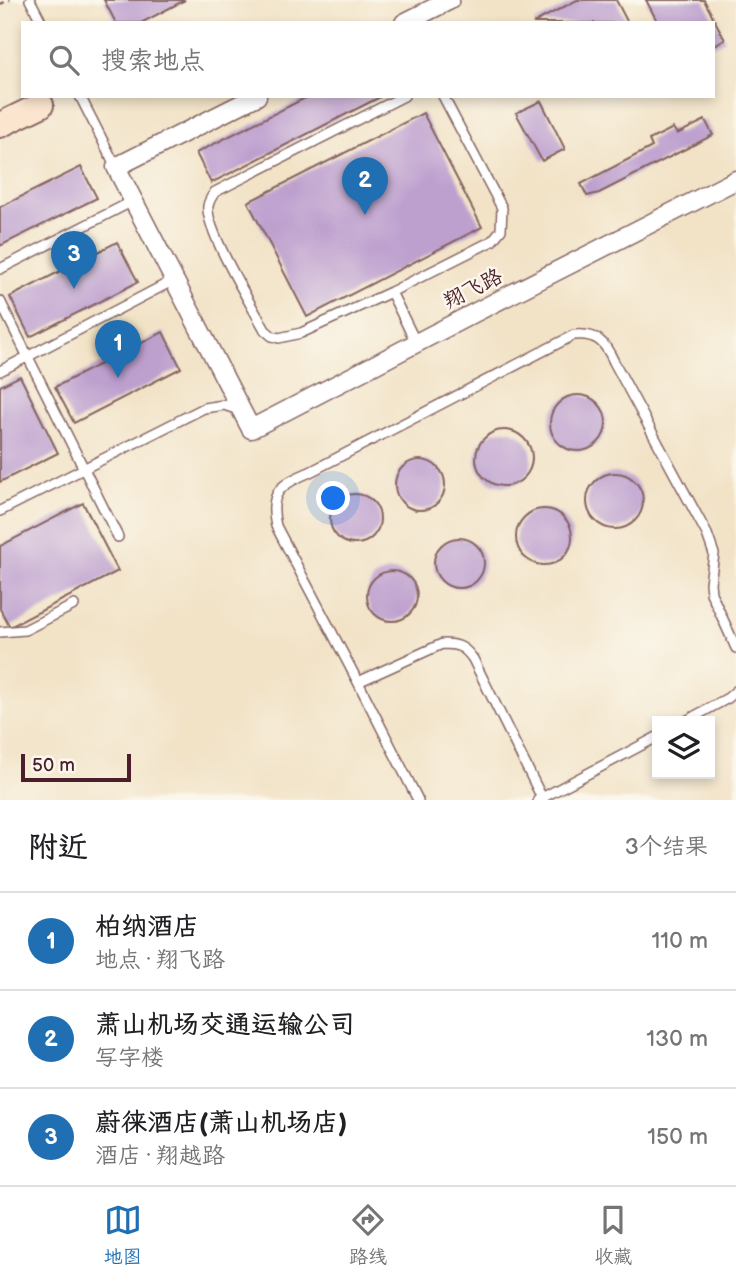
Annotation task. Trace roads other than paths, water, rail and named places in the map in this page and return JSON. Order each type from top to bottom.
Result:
[{"type":"street","points":[[408,21],[450,0]]},
{"type":"street","points":[[241,410],[116,167],[253,98]]},
{"type":"street","points":[[0,125],[41,105]]},
{"type":"street","name":"翔飞路","points":[[241,410],[251,429],[736,180]]},
{"type":"lane","points":[[30,0],[41,21]]},
{"type":"lane","points":[[81,98],[116,167]]},
{"type":"lane","points":[[400,98],[215,191],[210,198],[208,207],[213,231],[265,330],[272,336],[279,338],[302,333],[391,292],[492,242],[501,230],[502,208],[444,98]]},
{"type":"lane","points":[[0,269],[133,201]]},
{"type":"lane","points":[[0,371],[174,280]]},
{"type":"lane","points":[[391,292],[416,344]]},
{"type":"lane","points":[[0,301],[118,537]]},
{"type":"lane","points":[[418,800],[276,526],[273,512],[275,499],[280,489],[289,481],[574,335],[593,337],[608,348],[707,534],[714,554],[711,593],[736,648]]},
{"type":"lane","points":[[0,511],[204,408],[224,405],[241,410]]},
{"type":"lane","points":[[0,632],[25,630],[74,605]]},
{"type":"lane","points":[[358,682],[442,644],[460,645],[473,659],[541,799],[652,740]]},
{"type":"lane","points":[[695,716],[736,691]]},
{"type":"place","name":"萧山机场交通运输公司","points":[[365,215]]},
{"type":"place","name":"蔚徕酒店(萧山机场店)","points":[[74,289]]},
{"type":"place","name":"柏纳酒店","points":[[118,378]]}]
